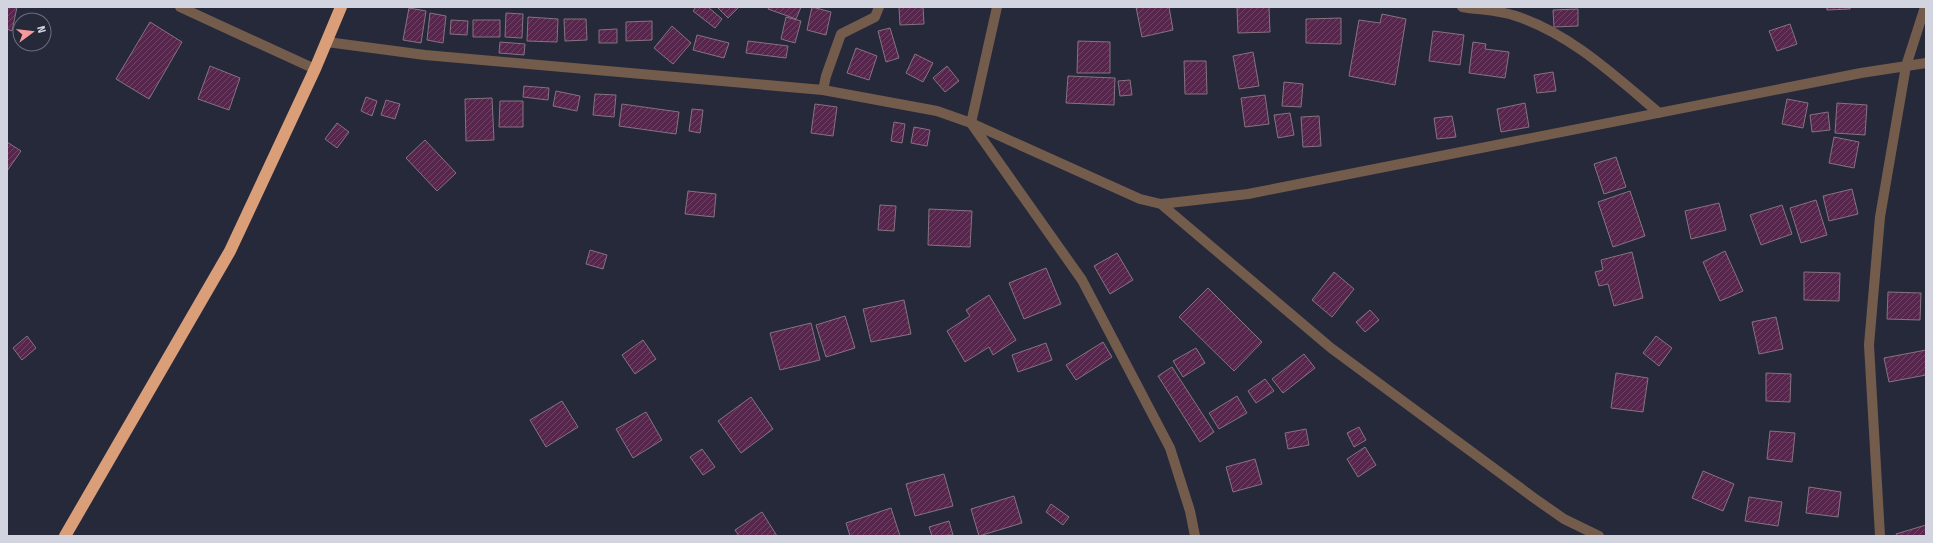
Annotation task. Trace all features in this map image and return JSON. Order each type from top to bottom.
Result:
[{"type":"highway","points":[[65,536],[230,251],[327,42],[341,7]]},
{"type":"street","points":[[180,7],[315,68]]},
{"type":"street","points":[[823,90],[826,76],[841,34],[875,17],[879,7]]},
{"type":"street","points":[[997,7],[971,124],[1082,280],[1170,448],[1190,511],[1195,536]]},
{"type":"street","points":[[1462,7],[1515,16],[1561,36],[1595,60],[1659,113]]},
{"type":"street","points":[[1880,536],[1868,345],[1880,217],[1906,66],[1925,7]]},
{"type":"street","points":[[327,42],[425,55],[823,90],[937,111],[971,124],[1122,192],[1161,204],[1332,348],[1534,498],[1564,519],[1599,536]]},
{"type":"street","points":[[1161,204],[1248,194],[1861,73],[1926,63]]},
{"type":"building","points":[[7,7],[17,7],[16,12],[12,12],[12,31],[7,29]]},
{"type":"building","points":[[696,7],[708,7],[722,19],[715,28],[693,11]]},
{"type":"building","points":[[717,7],[739,7],[728,18]]},
{"type":"building","points":[[769,7],[801,7],[796,19],[768,9]]},
{"type":"building","points":[[812,7],[831,12],[826,35],[807,30]]},
{"type":"building","points":[[899,7],[923,7],[924,24],[900,25]]},
{"type":"building","points":[[1136,7],[1169,7],[1173,30],[1142,37]]},
{"type":"building","points":[[1237,7],[1269,7],[1270,32],[1238,33]]},
{"type":"building","points":[[1827,7],[1850,7],[1850,9],[1827,10]]},
{"type":"building","points":[[409,8],[426,11],[421,43],[403,40]]},
{"type":"building","points":[[1578,9],[1578,26],[1554,27],[1553,10]]},
{"type":"building","points":[[430,13],[446,16],[443,43],[427,40]]},
{"type":"building","points":[[506,13],[523,14],[522,38],[505,37]]},
{"type":"building","points":[[1382,14],[1406,19],[1395,85],[1349,76],[1359,20],[1380,23]]},
{"type":"building","points":[[528,17],[558,19],[557,42],[527,41]]},
{"type":"building","points":[[786,17],[801,21],[795,43],[781,39]]},
{"type":"building","points":[[1341,18],[1341,44],[1306,43],[1306,19]]},
{"type":"building","points":[[564,19],[586,19],[587,40],[565,41]]},
{"type":"building","points":[[451,20],[468,21],[467,35],[450,34]]},
{"type":"building","points":[[473,20],[500,20],[500,37],[473,37]]},
{"type":"building","points":[[652,21],[652,40],[626,41],[626,22]]},
{"type":"building","points":[[150,22],[182,42],[149,99],[116,79]]},
{"type":"building","points":[[1790,24],[1797,44],[1777,51],[1769,31]]},
{"type":"building","points":[[672,26],[691,43],[673,64],[654,48]]},
{"type":"building","points":[[890,28],[899,58],[886,62],[878,31]]},
{"type":"building","points":[[617,29],[617,43],[599,43],[599,30]]},
{"type":"building","points":[[1433,31],[1464,35],[1460,65],[1429,61]]},
{"type":"building","points":[[697,35],[729,43],[724,58],[693,50]]},
{"type":"building","points":[[748,41],[788,46],[786,58],[746,53]]},
{"type":"building","points":[[1078,41],[1110,42],[1110,73],[1077,73]]},
{"type":"building","points":[[500,42],[525,44],[524,55],[499,53]]},
{"type":"building","points":[[1473,42],[1486,44],[1485,49],[1509,52],[1505,78],[1469,73]]},
{"type":"building","points":[[856,48],[877,56],[869,80],[847,73]]},
{"type":"building","points":[[1253,52],[1259,86],[1239,89],[1233,56]]},
{"type":"building","points":[[915,54],[933,63],[923,82],[906,73]]},
{"type":"building","points":[[1184,61],[1206,61],[1207,94],[1185,94]]},
{"type":"building","points":[[210,66],[240,78],[229,110],[198,99]]},
{"type":"building","points":[[947,66],[959,81],[945,92],[933,78]]},
{"type":"building","points":[[1553,72],[1556,91],[1537,93],[1534,75]]},
{"type":"building","points":[[1068,76],[1115,78],[1114,105],[1066,103]]},
{"type":"building","points":[[1130,80],[1132,95],[1120,96],[1118,81]]},
{"type":"building","points":[[1284,82],[1303,84],[1301,107],[1282,106]]},
{"type":"building","points":[[524,86],[549,88],[548,100],[523,97]]},
{"type":"building","points":[[556,91],[580,96],[577,111],[553,106]]},
{"type":"building","points":[[595,94],[616,95],[614,117],[593,115]]},
{"type":"building","points":[[1265,95],[1269,124],[1245,127],[1241,98]]},
{"type":"building","points":[[366,97],[377,101],[372,116],[361,111]]},
{"type":"building","points":[[492,98],[494,140],[466,141],[465,99]]},
{"type":"building","points":[[1787,99],[1808,103],[1803,128],[1782,124]]},
{"type":"building","points":[[386,100],[400,104],[395,119],[381,115]]},
{"type":"building","points":[[500,101],[523,101],[523,127],[499,127]]},
{"type":"building","points":[[1525,103],[1529,127],[1501,132],[1497,109]]},
{"type":"building","points":[[1837,103],[1867,105],[1865,135],[1835,133]]},
{"type":"building","points":[[622,104],[679,112],[676,134],[619,126]]},
{"type":"building","points":[[815,104],[837,107],[833,136],[811,133]]},
{"type":"building","points":[[692,109],[703,110],[700,133],[689,131]]},
{"type":"building","points":[[1828,112],[1830,130],[1812,132],[1810,115]]},
{"type":"building","points":[[1290,113],[1294,135],[1278,138],[1274,115]]},
{"type":"building","points":[[1319,116],[1321,146],[1303,147],[1301,117]]},
{"type":"building","points":[[1452,116],[1456,137],[1437,139],[1434,118]]},
{"type":"building","points":[[894,122],[905,124],[902,143],[891,141]]},
{"type":"building","points":[[337,123],[349,132],[337,148],[325,139]]},
{"type":"building","points":[[914,127],[930,130],[927,146],[911,143]]},
{"type":"building","points":[[1834,137],[1859,142],[1854,168],[1829,163]]},
{"type":"building","points":[[425,140],[456,173],[437,191],[406,158]]},
{"type":"building","points":[[7,142],[21,151],[7,171]]},
{"type":"building","points":[[1616,157],[1626,187],[1604,194],[1594,164]]},
{"type":"building","points":[[1852,189],[1858,214],[1829,221],[1823,196]]},
{"type":"building","points":[[688,191],[716,194],[714,217],[685,214]]},
{"type":"building","points":[[1630,191],[1645,236],[1613,247],[1598,202]]},
{"type":"building","points":[[1816,200],[1827,235],[1801,243],[1790,208]]},
{"type":"building","points":[[1719,203],[1726,230],[1691,239],[1685,211]]},
{"type":"building","points":[[880,205],[896,206],[894,231],[878,230]]},
{"type":"building","points":[[1782,205],[1792,234],[1761,245],[1750,215]]},
{"type":"building","points":[[929,209],[972,211],[970,247],[928,245]]},
{"type":"building","points":[[590,250],[607,255],[603,269],[586,264]]},
{"type":"building","points":[[1725,251],[1743,291],[1720,301],[1703,262]]},
{"type":"building","points":[[1632,252],[1643,298],[1614,306],[1608,284],[1599,286],[1595,272],[1603,270],[1601,260]]},
{"type":"building","points":[[1117,253],[1133,280],[1110,294],[1094,266]]},
{"type":"building","points":[[1046,268],[1061,304],[1024,319],[1009,283]]},
{"type":"building","points":[[1334,272],[1354,289],[1332,317],[1312,300]]},
{"type":"building","points":[[1804,272],[1840,273],[1839,301],[1804,300]]},
{"type":"building","points":[[1208,288],[1262,342],[1234,371],[1179,317]]},
{"type":"building","points":[[1888,292],[1921,293],[1920,320],[1887,319]]},
{"type":"building","points":[[989,295],[1016,340],[993,355],[989,347],[965,362],[947,331],[970,316],[966,310]]},
{"type":"building","points":[[904,300],[911,334],[871,342],[863,309]]},
{"type":"building","points":[[1370,310],[1379,320],[1365,332],[1356,322]]},
{"type":"building","points":[[845,316],[855,348],[826,357],[816,325]]},
{"type":"building","points":[[1776,317],[1783,349],[1759,354],[1752,322]]},
{"type":"building","points":[[811,323],[820,360],[780,370],[770,333]]},
{"type":"building","points":[[27,336],[36,348],[22,360],[13,348]]},
{"type":"building","points":[[1656,336],[1672,348],[1659,366],[1643,353]]},
{"type":"building","points":[[643,340],[656,359],[635,374],[622,355]]},
{"type":"building","points":[[1103,342],[1112,357],[1076,380],[1066,365]]},
{"type":"building","points":[[1046,343],[1052,360],[1018,372],[1012,355]]},
{"type":"building","points":[[1196,348],[1205,363],[1183,377],[1173,361]]},
{"type":"building","points":[[1926,350],[1926,375],[1889,382],[1884,358]]},
{"type":"building","points":[[1304,354],[1315,368],[1283,393],[1272,379]]},
{"type":"building","points":[[1172,367],[1214,432],[1200,442],[1158,376]]},
{"type":"building","points":[[1616,373],[1648,378],[1643,412],[1611,408]]},
{"type":"building","points":[[1766,373],[1791,374],[1790,402],[1766,401]]},
{"type":"building","points":[[1265,379],[1274,391],[1256,403],[1248,391]]},
{"type":"building","points":[[1237,396],[1247,413],[1219,429],[1209,413]]},
{"type":"building","points":[[751,397],[773,429],[741,453],[718,421]]},
{"type":"building","points":[[562,401],[578,427],[546,447],[530,420]]},
{"type":"building","points":[[646,412],[662,440],[633,458],[616,429]]},
{"type":"building","points":[[1359,427],[1366,440],[1354,447],[1347,433]]},
{"type":"building","points":[[1306,429],[1309,445],[1288,449],[1285,433]]},
{"type":"building","points":[[1770,431],[1795,433],[1792,462],[1767,459]]},
{"type":"building","points":[[1365,447],[1376,465],[1358,477],[1347,459]]},
{"type":"building","points":[[702,449],[715,467],[703,475],[690,457]]},
{"type":"building","points":[[1255,459],[1262,484],[1233,492],[1226,467]]},
{"type":"building","points":[[1703,471],[1734,484],[1723,511],[1692,498]]},
{"type":"building","points":[[944,474],[953,506],[915,516],[906,484]]},
{"type":"building","points":[[1809,487],[1841,492],[1838,517],[1806,513]]},
{"type":"building","points":[[1014,496],[1022,523],[979,536],[971,509]]},
{"type":"building","points":[[1749,497],[1782,502],[1778,526],[1745,521]]},
{"type":"building","points":[[1051,504],[1069,517],[1063,525],[1046,512]]},
{"type":"building","points":[[891,508],[900,536],[850,536],[846,523]]},
{"type":"building","points":[[762,512],[777,536],[739,536],[735,530]]},
{"type":"building","points":[[949,521],[953,535],[932,536],[929,527]]},
{"type":"building","points":[[1926,525],[1926,536],[1897,536],[1896,534]]}]
